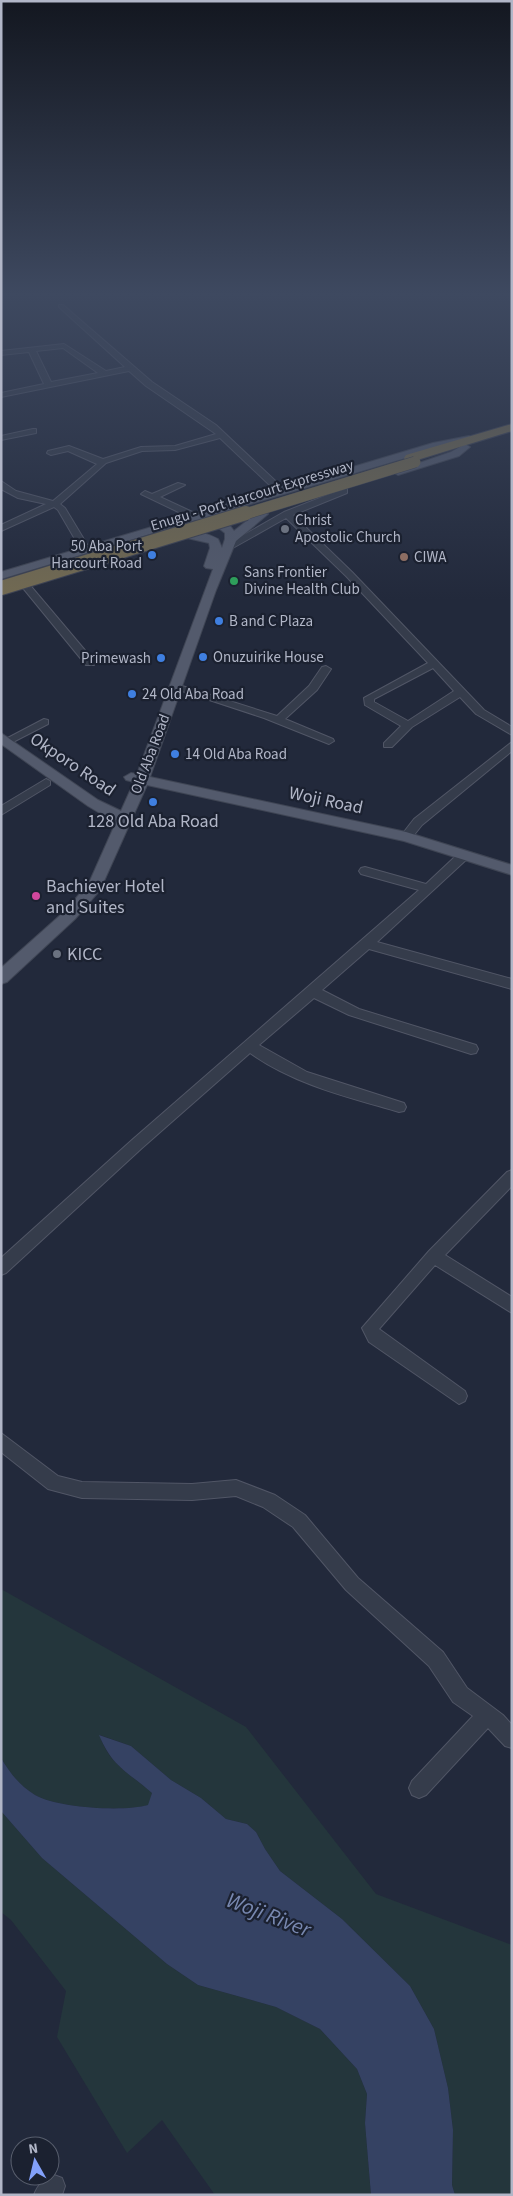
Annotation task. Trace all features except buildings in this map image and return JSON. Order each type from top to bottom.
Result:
[{"type":"highway","name":"Enugu - Port Harcourt Expressway","points":[[1,588],[512,428]]},
{"type":"highway","name":"Enugu - Port Harcourt Expressway","points":[[1,582],[512,432]]},
{"type":"main road","points":[[1,576],[438,445],[486,435]]},
{"type":"main road","points":[[1,594],[455,454],[465,446]]},
{"type":"main road","points":[[230,543],[262,514]]},
{"type":"main road","points":[[196,517],[210,519],[225,526],[230,532],[230,543]]},
{"type":"main road","name":"Old Aba Road","points":[[136,778],[216,548],[214,541],[211,539],[191,536]]},
{"type":"main road","points":[[128,538],[125,541],[125,546],[131,549],[159,546]]},
{"type":"main road","name":"Old Aba Road","points":[[1,978],[84,900],[103,870],[119,819],[176,687],[230,543]]},
{"type":"main road","name":"Okporo Road","points":[[3,742],[46,783],[88,811],[119,819]]},
{"type":"main road","name":"Okporo Road","points":[[3,742],[119,819]]},
{"type":"main road","name":"Woji Road","points":[[136,778],[406,837],[512,870]]},
{"type":"main road","name":"Old Aba Road","points":[[1,965],[67,905],[82,887],[119,819]]},
{"type":"street","points":[[164,394],[200,416],[281,491]]},
{"type":"street","points":[[1,438],[33,431]]},
{"type":"street","points":[[52,453],[69,448],[102,462],[141,449],[175,448],[196,444],[222,435]]},
{"type":"street","points":[[1,528],[54,504],[102,465],[102,462]]},
{"type":"street","points":[[1,483],[8,491],[54,504],[65,512],[86,551]]},
{"type":"street","points":[[181,484],[149,496],[196,517]]},
{"type":"street","points":[[230,543],[287,514],[344,491],[344,489]]},
{"type":"street","points":[[287,514],[349,574],[460,692],[486,716],[512,732]]},
{"type":"street","points":[[26,586],[90,663]]},
{"type":"street","points":[[408,725],[369,703],[369,698],[433,664]]},
{"type":"street","points":[[278,720],[314,688],[326,669]]},
{"type":"street","points":[[176,687],[278,720],[329,740]]},
{"type":"street","points":[[388,745],[408,725],[460,692]]},
{"type":"street","points":[[3,742],[44,722]]},
{"type":"street","points":[[406,837],[418,822],[512,745]]},
{"type":"street","points":[[1,810],[46,783]]},
{"type":"street","points":[[1,1268],[138,1144],[367,944],[463,856]]},
{"type":"street","points":[[365,871],[427,888]]},
{"type":"street","points":[[367,944],[512,984]]},
{"type":"street","points":[[312,991],[354,1012],[471,1049]]},
{"type":"street","points":[[250,1046],[270,1061],[297,1075],[398,1107]]},
{"type":"street","points":[[459,1396],[375,1337],[370,1328],[434,1256],[509,1184]]},
{"type":"street","points":[[434,1256],[512,1306]]},
{"type":"street","points":[[1,1441],[54,1483],[64,1486],[82,1490],[192,1492],[236,1488],[269,1501],[299,1521],[352,1584],[404,1628],[436,1659],[460,1695],[487,1715],[512,1739]]},
{"type":"street","points":[[419,1788],[487,1715]]},
{"type":"shaded area","points":[[1,1589],[246,1727],[376,1894],[512,1945],[512,2195],[455,2195],[452,2185],[453,2130],[448,2088],[434,2029],[410,1986],[342,1919],[280,1871],[256,1832],[247,1824],[226,1819],[201,1798],[171,1780],[131,1746],[100,1735],[103,1745],[114,1761],[152,1793],[149,1805],[124,1808],[91,1808],[59,1803],[35,1795],[15,1778],[1,1758]]},
{"type":"shaded area","points":[[1,1811],[42,1858],[167,1964],[198,1985],[276,2007],[320,2029],[357,2069],[367,2094],[365,2123],[371,2195],[215,2195],[162,2120],[127,2153],[57,2037],[66,1991],[11,1920],[1,1912]]},
{"type":"water","name":"Woji River","points":[[99,1735],[131,1746],[171,1780],[201,1798],[226,1819],[247,1824],[256,1832],[280,1871],[342,1919],[410,1986],[434,2029],[448,2088],[453,2130],[452,2185],[455,2195],[371,2195],[365,2123],[367,2094],[357,2069],[320,2029],[276,2007],[198,1985],[167,1964],[42,1858],[1,1811],[1,1758],[11,1774],[20,1783],[35,1795],[45,1799],[91,1808],[123,1808],[148,1805],[152,1793],[115,1762]]},
{"type":"place","name":"Christ Apostolic Church","points":[[285,529]]},
{"type":"place","name":"50 Aba Port Harcourt Road","points":[[152,555]]},
{"type":"place","name":"CIWA","points":[[404,557]]},
{"type":"place","name":"Sans Frontier Divine Health Club","points":[[234,581]]},
{"type":"place","name":"B and C Plaza","points":[[219,621]]},
{"type":"place","name":"Onuzuirike House","points":[[203,657]]},
{"type":"place","name":"Primewash","points":[[161,658]]},
{"type":"place","name":"24 Old Aba Road","points":[[132,694]]},
{"type":"place","name":"14 Old Aba Road","points":[[175,754]]},
{"type":"place","name":"128 Old Aba Road","points":[[153,802]]},
{"type":"place","name":"Bachiever Hotel and Suites","points":[[36,896]]},
{"type":"place","name":"KICC","points":[[57,954]]}]
